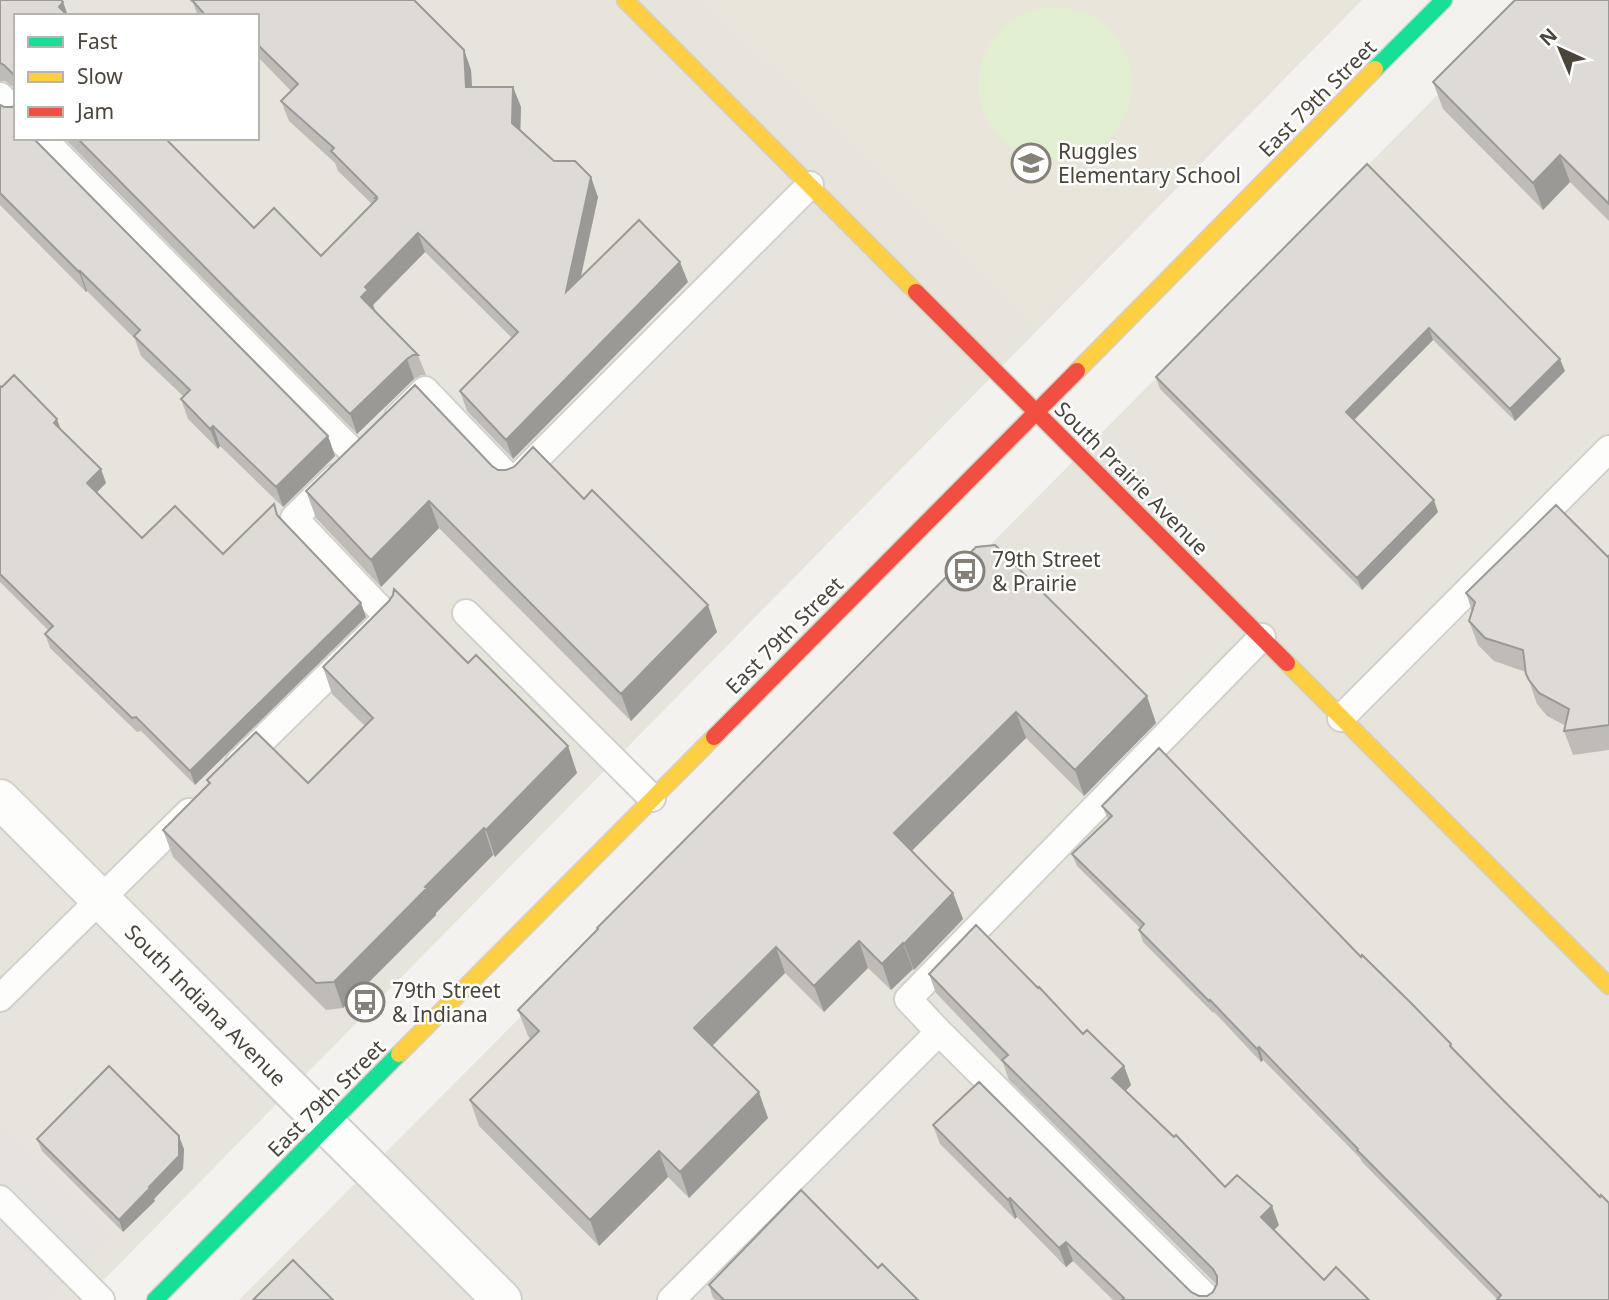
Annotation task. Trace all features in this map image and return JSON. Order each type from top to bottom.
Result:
[{"type":"main road","name":"South Prairie Avenue","points":[[625,0],[1609,986]]},
{"type":"main road","name":"East 79th Street","points":[[155,1300],[1444,0]]},
{"type":"street","name":"South Indiana Avenue","points":[[0,799],[501,1300]]},
{"type":"lane","points":[[0,96],[14,110]]},
{"type":"lane","points":[[44,140],[357,456]]},
{"type":"lane","points":[[222,780],[388,617],[294,518],[425,390],[513,482],[810,185]]},
{"type":"lane","points":[[1342,718],[1609,449]]},
{"type":"lane","points":[[466,613],[652,798]]},
{"type":"lane","points":[[1209,1300],[908,999],[1262,637]]},
{"type":"lane","points":[[0,998],[203,799]]},
{"type":"lane","points":[[671,1300],[939,1032]]},
{"type":"lane","points":[[0,1199],[101,1300]]},
{"type":"shaded area","points":[[0,0],[1362,0],[84,1300],[0,1300]]},
{"type":"shaded area","name":"Ruggles Elementary School","points":[[703,0],[1354,0],[1034,326]]},
{"type":"shaded area","points":[[1532,0],[1609,0],[1609,1300],[239,1300]]},
{"type":"shaded area","points":[[0,1121],[112,1233],[48,1300],[0,1300]]},
{"type":"green space","points":[[1055,7],[1084,13],[1109,30],[1126,55],[1132,84],[1126,113],[1109,138],[1084,155],[1055,161],[1026,155],[1001,138],[984,113],[978,84],[984,55],[1001,30],[1026,13]]},
{"type":"building","points":[[0,0],[63,2],[59,7],[66,14],[14,14],[14,75],[0,63]]},
{"type":"building","points":[[192,0],[414,0],[464,50],[466,87],[513,87],[512,123],[554,161],[575,161],[591,177],[566,292],[639,220],[680,262],[506,440],[460,391],[518,332],[418,233],[365,287],[368,290],[361,297],[418,355],[407,359],[350,414],[79,140],[167,140],[254,228],[274,208],[321,256],[377,197],[331,151],[334,148],[281,101],[298,84],[259,46],[259,14],[204,14]]},
{"type":"building","points":[[1515,0],[1609,0],[1609,204],[1560,155],[1533,183],[1433,82]]},
{"type":"building","points":[[0,105],[14,106],[14,140],[35,140],[328,436],[276,487],[213,426],[210,429],[181,399],[190,390],[134,336],[140,330],[0,193]]},
{"type":"building","points":[[1367,164],[1560,359],[1510,409],[1429,328],[1346,412],[1434,500],[1357,578],[1156,377]]},
{"type":"building","points":[[14,375],[57,419],[54,423],[101,469],[87,483],[142,538],[175,506],[223,554],[274,504],[277,515],[361,603],[190,771],[136,717],[132,718],[45,634],[53,626],[0,574],[0,386]]},
{"type":"building","points":[[415,385],[498,470],[514,467],[533,447],[584,499],[592,490],[708,605],[621,694],[429,501],[371,560],[306,491]]},
{"type":"building","points":[[1556,505],[1608,557],[1609,555],[1609,725],[1564,731],[1569,709],[1539,693],[1526,674],[1523,650],[1485,638],[1469,621],[1475,602],[1466,593]]},
{"type":"building","points":[[995,545],[1147,696],[1075,770],[1016,712],[894,833],[953,893],[882,964],[859,941],[814,986],[776,947],[694,1028],[759,1092],[680,1172],[659,1151],[590,1220],[470,1100],[539,1031],[518,1010],[976,547]]},
{"type":"building","points":[[394,589],[468,663],[476,655],[568,746],[486,830],[484,828],[425,887],[427,888],[334,982],[316,983],[163,830],[210,783],[207,780],[256,732],[308,783],[373,718],[323,667],[389,601]]},
{"type":"building","points":[[1159,748],[1361,957],[1362,955],[1410,1002],[1506,1103],[1609,1203],[1609,1300],[1497,1300],[1501,1295],[1259,1047],[1257,1049],[1139,930],[1144,924],[1072,854],[1112,816],[1102,806]]},
{"type":"building","points":[[976,925],[1083,1034],[1087,1030],[1124,1066],[1112,1078],[1174,1137],[1176,1135],[1225,1187],[1237,1175],[1272,1206],[1261,1217],[1324,1280],[1336,1267],[1369,1300],[1122,1300],[1124,1298],[1066,1242],[1059,1248],[1010,1198],[1008,1200],[933,1125],[979,1082],[1191,1292],[1207,1296],[1217,1284],[1213,1269],[1002,1060],[1008,1055],[929,974]]},
{"type":"building","points":[[109,1066],[179,1136],[179,1156],[119,1220],[37,1139]]},
{"type":"building","points":[[801,1190],[878,1268],[882,1264],[918,1300],[724,1300],[709,1285]]},
{"type":"building","points":[[293,1260],[333,1300],[253,1300]]},
{"type":"traffic: fast","points":[[1375,69],[1444,0]]},
{"type":"traffic: fast","points":[[155,1300],[399,1054]]},
{"type":"traffic: slow","points":[[625,0],[916,292]]},
{"type":"traffic: slow","points":[[1077,371],[1375,69]]},
{"type":"traffic: slow","points":[[1287,663],[1609,986]]},
{"type":"traffic: slow","points":[[399,1054],[714,737]]},
{"type":"traffic: jam","points":[[916,292],[1287,663]]},
{"type":"traffic: jam","points":[[714,737],[1077,371]]},
{"type":"place","name":"Ruggles Elementary School","points":[[1031,163]]},
{"type":"place","name":"79th Street & Prairie","points":[[965,571]]},
{"type":"place","name":"79th Street & Indiana","points":[[365,1002]]}]
